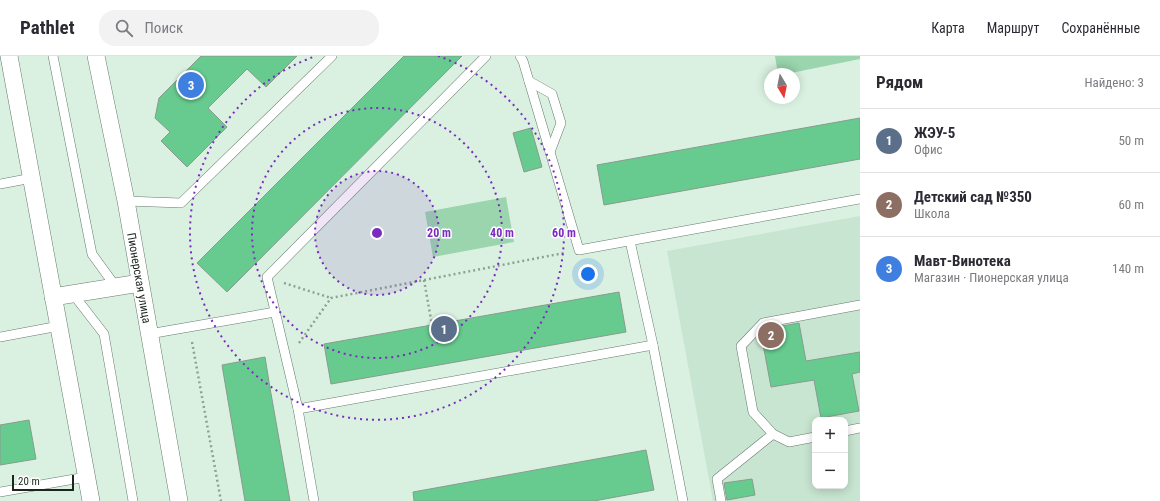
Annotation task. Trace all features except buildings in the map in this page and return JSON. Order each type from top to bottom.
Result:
[{"type":"street","points":[[9,56],[91,501]]},
{"type":"street","name":"Пионерская улица","points":[[96,56],[126,201],[179,501]]},
{"type":"street","points":[[54,297],[140,283]]},
{"type":"lane","points":[[53,56],[92,254],[116,287]]},
{"type":"lane","points":[[126,201],[181,203],[332,56]]},
{"type":"lane","points":[[314,501],[298,409],[267,277],[486,56]]},
{"type":"lane","points":[[520,56],[523,61],[579,250],[860,199]]},
{"type":"lane","points":[[529,81],[552,94],[561,123],[550,152]]},
{"type":"lane","points":[[0,184],[32,178]]},
{"type":"lane","points":[[630,241],[653,345],[683,501]]},
{"type":"lane","points":[[73,294],[104,334],[133,501]]},
{"type":"lane","points":[[812,438],[789,442],[773,434],[753,412],[741,346],[763,324],[860,305]]},
{"type":"lane","points":[[149,334],[275,312]]},
{"type":"lane","points":[[0,337],[59,326]]},
{"type":"lane","points":[[298,409],[653,345]]},
{"type":"lane","points":[[848,430],[860,428]]},
{"type":"lane","points":[[721,501],[717,479],[773,434]]},
{"type":"lane","points":[[0,492],[86,477]]},
{"type":"path","points":[[267,277],[331,298],[579,250]]},
{"type":"path","points":[[424,280],[432,325]]},
{"type":"path","points":[[286,360],[331,298]]},
{"type":"path","points":[[189,328],[221,501]]},
{"type":"shaded area","points":[[860,216],[860,501],[713,501],[667,251]]},
{"type":"green space","points":[[775,56],[860,56],[860,59],[800,71],[800,68],[777,68]]},
{"type":"green space","points":[[506,197],[514,242],[433,257],[425,212]]},
{"type":"place","name":"Мавт-Винотека","points":[[191,85]]},
{"type":"place","name":"ЖЭУ-5","points":[[444,329]]},
{"type":"place","name":"Детский сад №350","points":[[771,335]]}]
